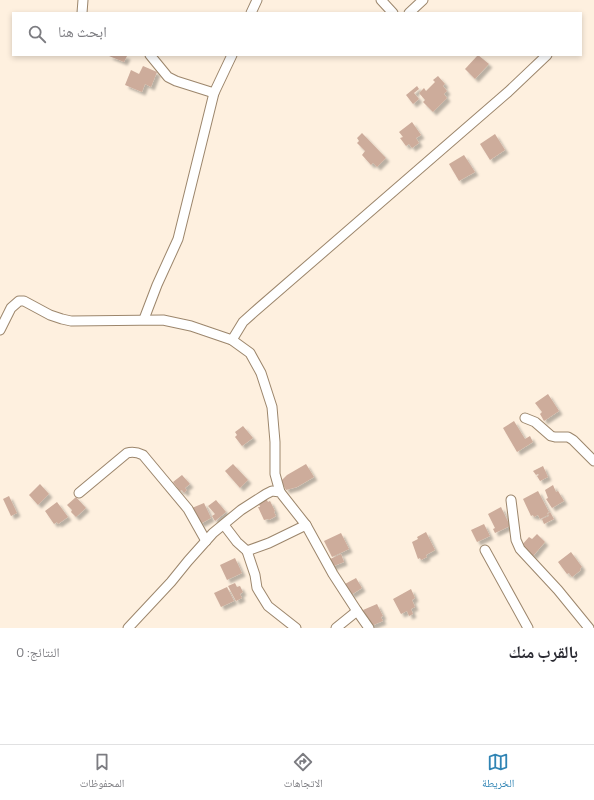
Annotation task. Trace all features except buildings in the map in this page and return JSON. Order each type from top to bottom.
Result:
[{"type":"street","points":[[82,0],[82,12]]},
{"type":"street","points":[[251,12],[257,0]]},
{"type":"street","points":[[381,0],[392,12]]},
{"type":"street","points":[[410,12],[423,0]]},
{"type":"street","points":[[151,56],[168,77],[214,93]]},
{"type":"street","points":[[144,319],[157,285],[178,239],[214,93],[232,56]]},
{"type":"street","points":[[232,340],[243,322],[496,102],[546,56]]},
{"type":"street","points":[[0,330],[10,308],[19,301],[24,301],[62,319],[71,321],[144,319],[163,320],[191,326],[232,340],[250,353],[261,374],[272,407],[275,442],[275,474],[280,492],[306,525],[333,574],[369,628]]},
{"type":"street","points":[[525,418],[535,422],[551,436],[568,437],[573,440],[594,461]]},
{"type":"street","points":[[79,493],[127,453],[139,452],[188,509],[206,541]]},
{"type":"street","points":[[128,628],[171,582],[206,541],[241,510],[272,491],[280,492]]},
{"type":"street","points":[[511,500],[516,540],[520,549],[558,590],[589,628]]},
{"type":"street","points":[[224,525],[237,542],[247,551],[254,570],[257,588],[268,606],[296,628]]},
{"type":"street","points":[[247,551],[269,543],[306,525]]},
{"type":"street","points":[[485,550],[528,628]]},
{"type":"street","points":[[336,628],[357,611]]}]
